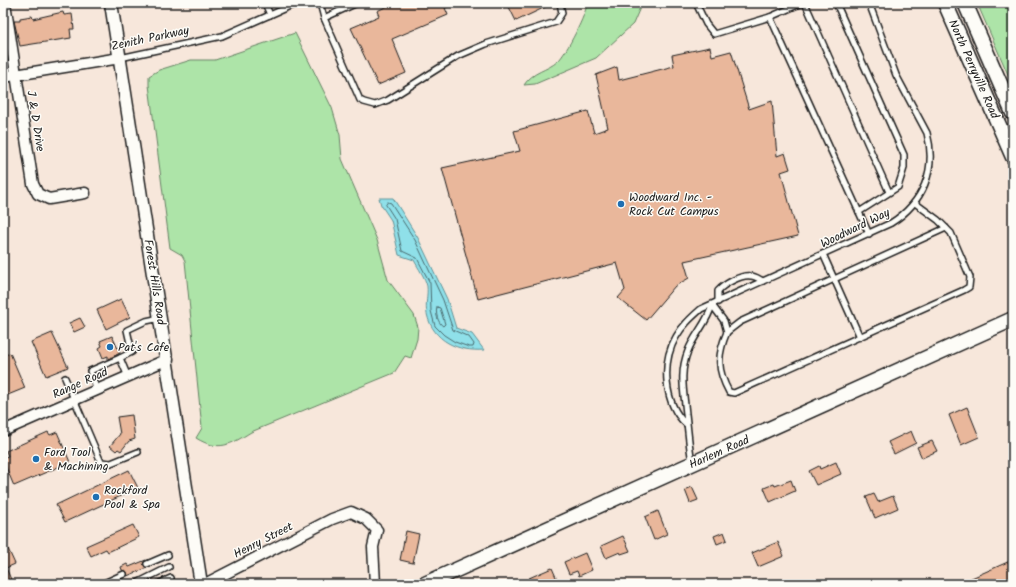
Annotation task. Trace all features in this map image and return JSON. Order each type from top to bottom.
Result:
[{"type":"main road","name":"North Perryville Road","points":[[944,3],[1013,157]]},
{"type":"main road","name":"North Perryville Road","points":[[966,3],[1013,113]]},
{"type":"main road","name":"Harlem Road","points":[[425,584],[1010,321]]},
{"type":"street","name":"J & D Drive","points":[[5,3],[33,184],[38,194],[48,199],[85,193]]},
{"type":"street","name":"Forest Hills Road","points":[[111,3],[137,176],[168,359],[201,584]]},
{"type":"street","name":"Zenith Parkway","points":[[3,77],[120,58]]},
{"type":"street","name":"Range Road","points":[[3,431],[168,359]]},
{"type":"street","name":"Henry Street","points":[[206,584],[332,519],[351,512],[366,519],[377,530],[373,547],[375,584]]},
{"type":"lane","points":[[265,3],[270,15]]},
{"type":"lane","name":"Zenith Parkway","points":[[120,58],[222,36],[297,3]]},
{"type":"lane","points":[[320,3],[324,18],[360,100],[375,105],[388,100],[458,56],[486,44],[556,22],[562,13],[560,3]]},
{"type":"lane","points":[[324,18],[357,3]]},
{"type":"lane","points":[[696,3],[706,24],[714,34],[770,17],[804,3],[889,192]]},
{"type":"lane","points":[[836,3],[904,154],[904,168],[898,187],[859,212]]},
{"type":"lane","name":"Woodward Way","points":[[686,424],[678,417],[669,392],[668,370],[671,349],[680,330],[689,320],[700,310],[869,234],[902,216],[914,203],[928,179],[930,167],[930,142],[923,122],[896,75],[869,3]]},
{"type":"lane","points":[[770,17],[869,234]]},
{"type":"lane","points":[[914,203],[946,228],[951,233],[970,277],[969,287],[734,393],[729,392],[722,380],[719,365],[721,346],[727,332],[740,322],[946,228]]},
{"type":"lane","points":[[823,254],[860,337]]},
{"type":"lane","points":[[718,302],[718,291],[722,287],[743,276],[749,275],[763,281]]},
{"type":"lane","points":[[712,305],[724,321],[727,332]]},
{"type":"lane","name":"Woodward Way","points":[[692,464],[682,386],[684,365],[692,341],[708,316],[712,305]]},
{"type":"lane","points":[[97,390],[90,371],[132,352],[127,330],[146,321],[161,318]]},
{"type":"lane","points":[[120,358],[128,376]]},
{"type":"lane","points":[[65,378],[101,462],[111,463],[138,452]]},
{"type":"lane","points":[[147,564],[168,555]]},
{"type":"lane","points":[[134,584],[143,582],[169,568]]},
{"type":"lane","points":[[102,584],[112,582],[124,574]]},
{"type":"lane","points":[[160,583],[171,578]]},
{"type":"green space","points":[[587,3],[642,3],[633,24],[596,58],[535,84],[524,85],[536,74],[554,64],[562,57],[580,24]]},
{"type":"green space","points":[[977,3],[1013,3],[1013,86]]},
{"type":"green space","points":[[295,33],[332,108],[340,135],[342,159],[377,240],[388,280],[414,315],[418,327],[417,339],[411,358],[405,356],[394,373],[251,432],[230,443],[218,446],[211,445],[196,438],[202,428],[185,261],[182,255],[170,248],[149,76],[159,70],[191,60],[215,60]]},
{"type":"water","points":[[379,198],[393,198],[418,238],[447,299],[456,328],[472,334],[484,350],[456,347],[441,338],[435,331],[427,314],[427,286],[425,279],[414,260],[399,255],[391,220],[381,205]]},
{"type":"building","points":[[394,3],[456,3],[445,8],[448,15],[392,39],[406,73],[378,85],[351,28],[379,16],[377,11]]},
{"type":"building","points":[[507,3],[554,3],[516,21]]},
{"type":"building","points":[[63,12],[64,15],[72,14],[74,29],[70,29],[71,38],[20,46],[14,21],[20,21],[20,18],[32,16],[33,19]]},
{"type":"building","name":"Woodward Inc. - Rock Cut Campus","points":[[710,47],[712,56],[731,51],[749,109],[772,101],[777,156],[785,153],[790,169],[781,172],[798,236],[684,261],[689,278],[675,286],[646,320],[618,298],[625,290],[617,263],[478,299],[442,168],[520,151],[514,131],[588,111],[594,133],[608,128],[596,75],[617,67],[619,80],[674,66],[672,55]]},
{"type":"building","points":[[121,299],[130,317],[106,329],[97,310]]},
{"type":"building","points":[[80,318],[85,327],[74,332],[69,323]]},
{"type":"building","points":[[52,333],[68,367],[46,376],[31,342]]},
{"type":"building","points":[[112,336],[120,353],[108,359],[108,356],[103,358],[99,348],[102,346],[100,341]]},
{"type":"building","points":[[10,353],[25,388],[3,397],[3,356]]},
{"type":"building","points":[[967,407],[979,437],[961,445],[949,415]]},
{"type":"building","points":[[132,415],[135,439],[129,441],[121,451],[118,449],[116,451],[110,446],[120,434],[117,417]]},
{"type":"building","points":[[911,431],[916,443],[894,454],[888,442]]},
{"type":"building","name":"Ford Tool & Machining","points":[[48,432],[50,435],[57,432],[70,462],[14,486],[3,460],[3,458],[8,456],[6,451]]},
{"type":"building","points":[[932,441],[937,451],[922,458],[917,447]]},
{"type":"building","points":[[836,462],[841,474],[816,485],[809,471],[819,466],[820,469]]},
{"type":"building","name":"Rockford Pool & Spa","points":[[129,470],[138,488],[65,522],[56,505]]},
{"type":"building","points":[[791,480],[795,491],[770,502],[764,488],[774,484],[775,486]]},
{"type":"building","points":[[692,487],[698,500],[690,503],[685,490]]},
{"type":"building","points":[[874,494],[878,502],[893,496],[898,508],[875,518],[866,497]]},
{"type":"building","points":[[658,511],[667,534],[654,540],[645,517]]},
{"type":"building","points":[[133,525],[139,537],[108,552],[106,549],[91,556],[86,546]]},
{"type":"building","points":[[406,531],[419,534],[413,563],[400,560]]},
{"type":"building","points":[[724,532],[727,540],[717,544],[714,536]]},
{"type":"building","points":[[623,536],[630,551],[621,554],[620,552],[606,558],[601,546]]},
{"type":"building","points":[[3,538],[15,564],[6,568],[13,584],[3,584]]},
{"type":"building","points":[[778,542],[784,556],[758,567],[752,553]]},
{"type":"building","points":[[585,553],[592,570],[579,576],[577,571],[569,574],[564,562]]},
{"type":"building","points":[[146,560],[143,564],[147,568],[127,576],[127,572],[122,570],[121,567],[127,564],[129,567]]},
{"type":"building","points":[[1010,561],[1013,568],[1013,584],[958,584]]},
{"type":"building","points":[[552,568],[559,584],[531,584],[529,578]]},
{"type":"place","name":"Woodward Inc. - Rock Cut Campus","points":[[621,204]]},
{"type":"place","name":"Pat's Cafe","points":[[110,347]]},
{"type":"place","name":"Ford Tool & Machining","points":[[36,459]]},
{"type":"place","name":"Rockford Pool & Spa","points":[[96,497]]}]
